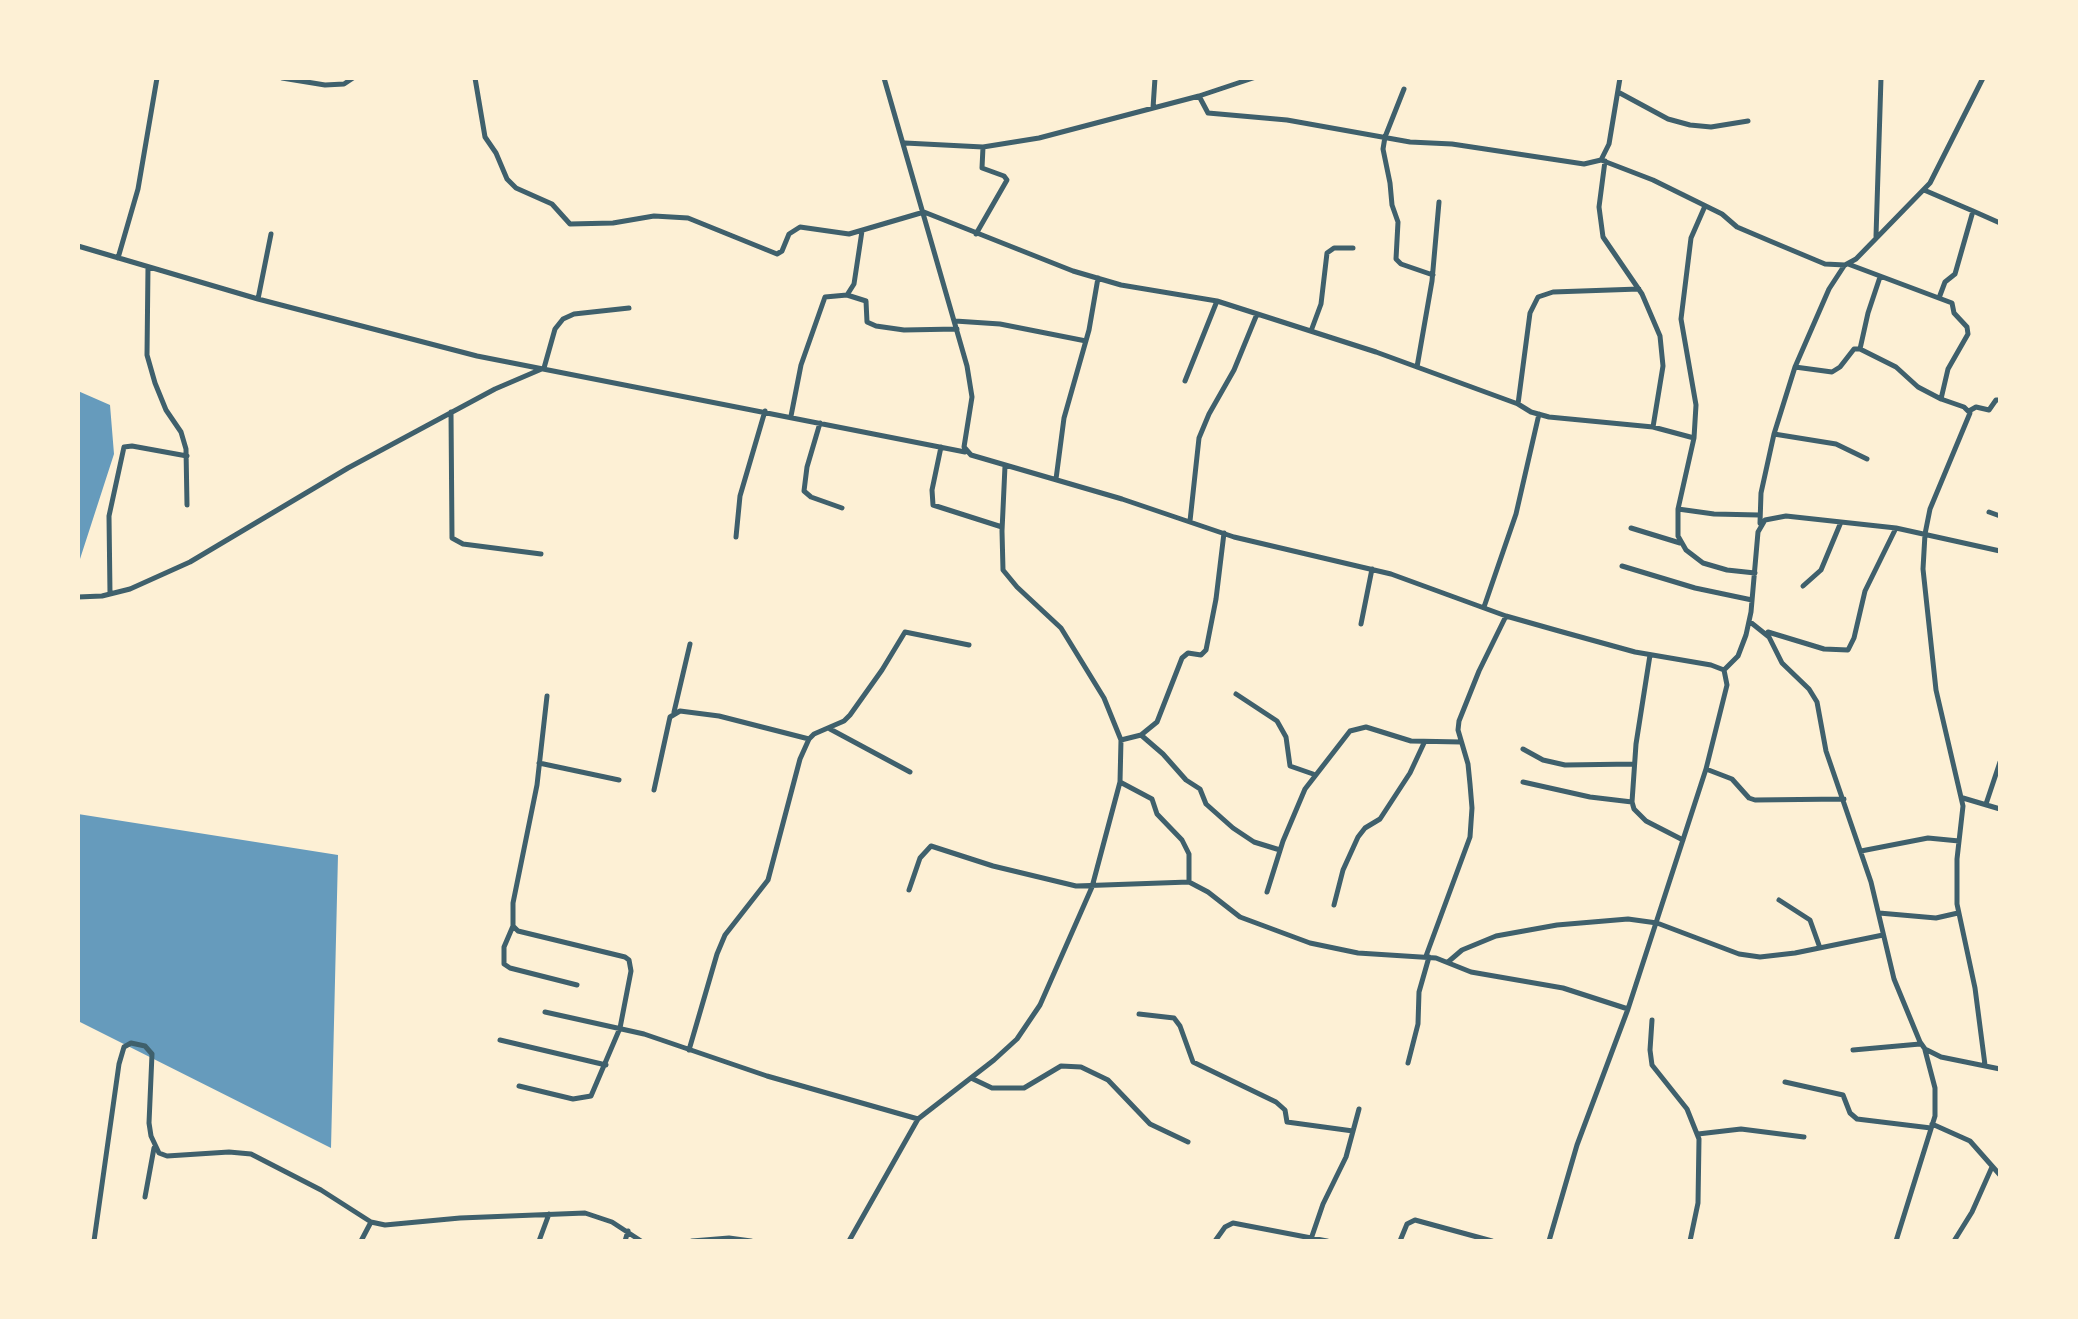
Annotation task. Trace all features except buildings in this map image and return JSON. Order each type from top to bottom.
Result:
[{"type":"street","points":[[118,258],[138,189],[157,78]]},
{"type":"street","points":[[282,78],[337,85],[353,78]]},
{"type":"street","points":[[475,78],[485,137],[507,179],[516,188],[552,204],[570,224],[621,223],[654,216],[688,218],[777,254],[782,251],[789,234],[800,227],[840,234],[862,231],[924,212],[1098,278],[1121,285],[1217,301],[1417,367],[1539,414],[1577,421],[1653,427],[1694,438]]},
{"type":"street","points":[[884,78],[967,366],[972,397],[964,439],[966,452]]},
{"type":"street","points":[[1153,108],[1155,78]]},
{"type":"street","points":[[905,143],[983,147],[1039,138],[1199,96],[1253,78]]},
{"type":"street","points":[[1620,78],[1609,144],[1603,161],[1599,207],[1603,237],[1653,315],[1662,350],[1663,366],[1653,427]]},
{"type":"street","points":[[1876,236],[1881,78]]},
{"type":"street","points":[[1724,670],[1738,656],[1749,621],[1759,515],[1774,434],[1795,367],[1829,289],[1846,265],[1856,259],[1930,183],[1983,78]]},
{"type":"street","points":[[1404,89],[1385,137],[1383,154],[1398,222],[1396,259],[1401,264],[1433,275]]},
{"type":"street","points":[[1618,92],[1668,119],[1690,125],[1711,127],[1748,121]]},
{"type":"street","points":[[1199,96],[1208,113],[1287,120],[1385,137],[1584,164],[1603,161],[1639,173],[1722,214],[1737,227],[1784,247],[1825,264],[1846,265],[1952,303],[1954,313],[1968,331],[1948,369],[1941,399]]},
{"type":"street","points":[[976,234],[1007,180],[982,168],[983,147]]},
{"type":"street","points":[[1924,190],[2000,223]]},
{"type":"street","points":[[1417,367],[1433,275],[1439,202]]},
{"type":"street","points":[[1705,206],[1691,238],[1681,319],[1695,397],[1694,438],[1678,509],[1678,536],[1681,543],[1703,563],[1755,573]]},
{"type":"street","points":[[1939,298],[1945,282],[1954,276],[1973,211]]},
{"type":"street","points":[[847,295],[858,271],[862,231]]},
{"type":"street","points":[[258,299],[271,234]]},
{"type":"street","points":[[78,246],[258,299],[477,356],[966,452],[1224,533],[1419,583],[1506,616],[1650,655],[1724,670]]},
{"type":"street","points":[[1311,331],[1321,304],[1327,253],[1334,248],[1353,248]]},
{"type":"street","points":[[148,267],[147,355],[166,410],[181,432],[187,456],[187,505]]},
{"type":"street","points":[[1860,349],[1880,277]]},
{"type":"street","points":[[1056,479],[1064,418],[1086,341],[1098,278]]},
{"type":"street","points":[[1518,404],[1530,313],[1538,297],[1553,292],[1639,289]]},
{"type":"street","points":[[791,416],[801,365],[825,297],[847,295],[866,301],[866,318],[876,326],[904,330],[957,329]]},
{"type":"street","points":[[1185,381],[1217,301]]},
{"type":"street","points":[[78,597],[110,594],[154,580],[190,562],[331,478],[451,412],[544,368],[555,329],[563,319],[574,314],[629,308]]},
{"type":"street","points":[[1190,521],[1194,462],[1203,427],[1225,388],[1257,314]]},
{"type":"street","points":[[955,321],[1000,324],[1086,341]]},
{"type":"street","points":[[1795,367],[1832,372],[1854,349],[1860,349],[1896,367],[1911,382],[1969,411],[1978,407],[1989,410],[1996,400],[2000,400]]},
{"type":"street","points":[[736,537],[740,496],[765,411]]},
{"type":"street","points":[[1969,411],[1970,415],[1935,494],[1925,534],[1923,569],[1936,690],[1962,798],[1964,817],[1956,879],[1958,913],[1977,1001],[1985,1065]]},
{"type":"street","points":[[451,412],[452,538],[463,544],[541,554]]},
{"type":"street","points":[[1484,607],[1516,514],[1539,414]]},
{"type":"street","points":[[820,423],[807,467],[804,491],[811,497],[842,508]]},
{"type":"street","points":[[1774,434],[1836,444],[1867,459]]},
{"type":"street","points":[[110,594],[109,516],[124,447],[187,456]]},
{"type":"street","points":[[941,447],[932,490],[933,505],[1002,527]]},
{"type":"street","points":[[849,1241],[918,1119],[1017,1039],[1030,1021],[1055,974],[1092,887],[1120,782],[1121,740],[1104,698],[1065,633],[1006,575],[1002,564],[1005,466]]},
{"type":"street","points":[[1678,509],[1759,515]]},
{"type":"street","points":[[1989,512],[2000,516]]},
{"type":"street","points":[[1760,525],[1774,517],[1841,522],[1896,528],[2000,551]]},
{"type":"street","points":[[1803,586],[1821,570],[1841,522]]},
{"type":"street","points":[[1631,528],[1681,543]]},
{"type":"street","points":[[1749,621],[1781,638],[1824,649],[1848,650],[1854,638],[1865,591],[1896,528]]},
{"type":"street","points":[[1121,740],[1141,735],[1157,722],[1182,658],[1188,653],[1201,655],[1206,650],[1224,533]]},
{"type":"street","points":[[1622,566],[1695,588],[1752,600]]},
{"type":"street","points":[[1361,624],[1372,569]]},
{"type":"street","points":[[1408,1063],[1418,1024],[1419,992],[1427,956],[1470,837],[1470,784],[1459,721],[1506,616]]},
{"type":"street","points":[[1763,630],[1782,663],[1809,689],[1817,702],[1826,751],[1861,851],[1900,996],[1923,1047],[1935,1088],[1932,1126],[1896,1241]]},
{"type":"street","points":[[689,1050],[725,935],[768,880],[800,759],[809,739],[850,715],[905,632],[969,645]]},
{"type":"street","points":[[654,790],[668,723],[674,713],[690,644]]},
{"type":"street","points":[[1650,655],[1634,764],[1632,802],[1634,809],[1646,821],[1683,840]]},
{"type":"street","points":[[1549,1241],[1577,1145],[1628,1009],[1706,769],[1727,685],[1724,670]]},
{"type":"street","points":[[1236,694],[1277,721],[1286,737],[1290,766],[1313,774]]},
{"type":"street","points":[[547,696],[526,843],[513,903],[513,926],[504,947],[504,964],[577,985]]},
{"type":"street","points":[[674,713],[687,711],[719,716],[809,739]]},
{"type":"street","points":[[1267,892],[1298,802],[1313,774],[1342,738],[1356,727],[1424,743],[1461,742]]},
{"type":"street","points":[[829,728],[910,772]]},
{"type":"street","points":[[1141,735],[1186,780],[1200,789],[1204,800],[1219,817],[1244,837],[1280,850]]},
{"type":"street","points":[[1334,905],[1343,870],[1358,837],[1365,828],[1380,819],[1418,760],[1424,743]]},
{"type":"street","points":[[1523,749],[1543,760],[1565,765],[1634,764]]},
{"type":"street","points":[[1986,804],[2000,762]]},
{"type":"street","points":[[539,763],[619,780]]},
{"type":"street","points":[[1706,769],[1732,779],[1749,798],[1755,800],[1844,799]]},
{"type":"street","points":[[1120,782],[1152,799],[1157,814],[1182,840],[1189,854],[1189,882]]},
{"type":"street","points":[[1523,782],[1590,797],[1632,802]]},
{"type":"street","points":[[1962,798],[2000,809]]},
{"type":"street","points":[[1861,851],[1928,838],[1959,841]]},
{"type":"street","points":[[909,890],[920,858],[931,846],[1025,874],[1092,887],[1189,882],[1252,923],[1310,943],[1358,953],[1427,956],[1493,977],[1572,990],[1628,1009]]},
{"type":"street","points":[[1779,900],[1810,920],[1820,948]]},
{"type":"street","points":[[1879,913],[1936,918],[1958,913]]},
{"type":"street","points":[[1448,962],[1477,942],[1531,929],[1628,919],[1657,923],[1750,956],[1781,956],[1883,935]]},
{"type":"street","points":[[513,926],[518,931],[625,957],[629,960],[631,971],[620,1028],[595,1090],[583,1100],[519,1086]]},
{"type":"street","points":[[545,1012],[620,1028],[767,1076],[918,1119]]},
{"type":"street","points":[[1139,1014],[1174,1018],[1193,1062],[1276,1102],[1284,1108],[1287,1122],[1353,1131]]},
{"type":"street","points":[[1652,1020],[1652,1065],[1687,1109],[1698,1134],[1699,1184],[1690,1241]]},
{"type":"street","points":[[500,1040],[606,1065]]},
{"type":"street","points":[[94,1241],[119,1064],[126,1044],[145,1046],[152,1054],[149,1123],[154,1147],[145,1197]]},
{"type":"street","points":[[1853,1050],[1923,1047],[1941,1057],[2000,1069]]},
{"type":"street","points":[[971,1078],[992,1088],[1024,1088],[1061,1066],[1081,1067],[1108,1080],[1150,1124],[1188,1142]]},
{"type":"street","points":[[1785,1082],[1843,1095],[1850,1113],[1857,1119],[1932,1126],[1970,1141],[2000,1175]]},
{"type":"street","points":[[1311,1239],[1323,1204],[1346,1157],[1359,1109]]},
{"type":"street","points":[[1698,1134],[1741,1129],[1804,1137]]},
{"type":"street","points":[[154,1147],[167,1156],[229,1152],[251,1154],[290,1173],[369,1221],[399,1225],[460,1218],[585,1213],[612,1222],[641,1241]]},
{"type":"street","points":[[1954,1241],[1972,1212],[1992,1167]]},
{"type":"street","points":[[539,1241],[549,1214]]},
{"type":"street","points":[[1400,1241],[1407,1224],[1415,1220],[1492,1241]]},
{"type":"street","points":[[361,1241],[369,1221]]},
{"type":"street","points":[[1215,1241],[1225,1227],[1233,1223],[1327,1241]]},
{"type":"street","points":[[625,1241],[628,1231]]},
{"type":"street","points":[[692,1241],[729,1238],[751,1241]]},
{"type":"water","points":[[78,391],[110,405],[114,454],[80,559],[78,559]]},
{"type":"water","points":[[78,814],[338,855],[331,1148],[78,1021]]}]
